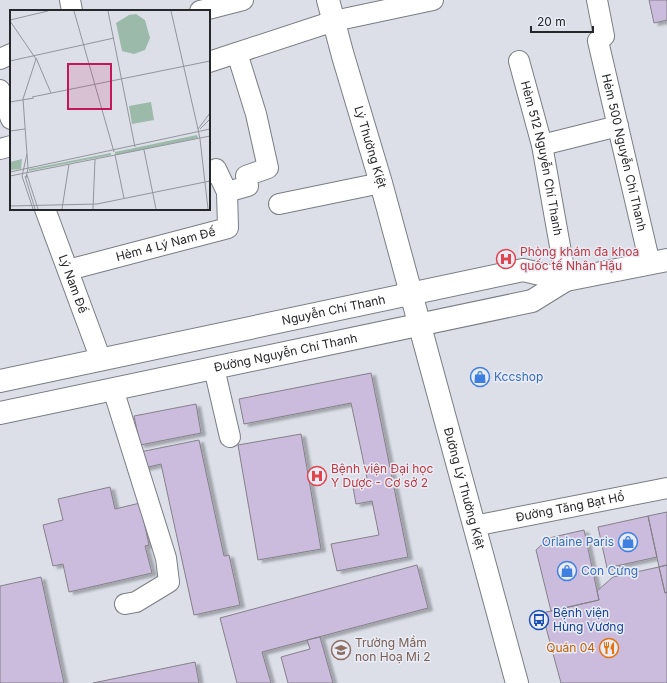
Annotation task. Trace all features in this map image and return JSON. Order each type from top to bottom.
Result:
[{"type":"main road","name":"Lý Thường Kiệt","points":[[328,0],[381,183],[411,294]]},
{"type":"main road","name":"Nguyễn Chí Thanh","points":[[5,380],[523,270],[566,280],[659,262]]},
{"type":"main road","name":"Đường Nguyễn Chí Thanh","points":[[8,411],[532,301],[566,280]]},
{"type":"main road","name":"Đường Lý Thường Kiệt","points":[[411,294],[517,683]]},
{"type":"main road","points":[[101,360],[113,389]]},
{"type":"main road","points":[[5,380],[8,411]]},
{"type":"street","points":[[70,0],[72,10]]},
{"type":"street","points":[[204,10],[243,0]]},
{"type":"street","points":[[210,62],[334,21],[433,0]]},
{"type":"street","name":"Hẻm 500 Nguyễn Chí Thanh","points":[[597,0],[604,36],[598,41],[618,126],[659,262]]},
{"type":"street","points":[[210,173],[216,169],[227,192],[248,186],[246,176],[268,168],[256,114],[237,53]]},
{"type":"street","points":[[0,58],[10,54]]},
{"type":"street","name":"Hẻm 512 Nguyễn Chí Thanh","points":[[519,61],[542,145],[566,280]]},
{"type":"street","points":[[0,90],[10,115]]},
{"type":"street","points":[[542,145],[618,126]]},
{"type":"street","points":[[0,149],[10,146]]},
{"type":"street","points":[[279,204],[381,183]]},
{"type":"street","name":"Hẻm 4 Lý Nam Đế","points":[[68,270],[228,228],[227,192]]},
{"type":"street","name":"Lý Nam Đế","points":[[46,210],[101,360]]},
{"type":"street","points":[[214,368],[230,437]]},
{"type":"street","points":[[113,389],[166,558],[169,582],[136,602],[125,604]]},
{"type":"street","name":"Đường Tăng Bạt Hổ","points":[[474,526],[667,488]]},
{"type":"building","points":[[649,0],[667,0],[667,20],[654,23]]},
{"type":"building","points":[[371,373],[408,557],[337,571],[331,544],[379,535],[372,501],[356,504],[352,481],[367,478],[351,403],[244,424],[239,399]]},
{"type":"building","points":[[196,404],[201,433],[140,445],[134,416]]},
{"type":"building","points":[[301,434],[321,549],[258,560],[238,445]]},
{"type":"building","points":[[199,440],[224,556],[229,555],[240,605],[194,615],[161,464],[144,468],[140,452]]},
{"type":"building","points":[[110,487],[115,509],[140,503],[149,545],[145,546],[152,573],[69,592],[63,564],[53,566],[43,525],[63,520],[58,499]]},
{"type":"building","points":[[667,512],[667,565],[659,567],[648,516]]},
{"type":"building","name":"Orlaine Paris","points":[[648,516],[657,557],[607,568],[598,527]]},
{"type":"building","name":"Con Cưng","points":[[584,530],[599,600],[551,611],[536,550],[549,538]]},
{"type":"building","points":[[417,565],[428,608],[262,652],[271,683],[237,683],[220,618]]},
{"type":"building","points":[[667,565],[667,592],[665,593],[659,567]]},
{"type":"building","name":"Quán 04","points":[[659,567],[665,593],[667,592],[667,683],[561,683],[542,613],[599,600],[597,591],[613,577]]},
{"type":"building","points":[[41,577],[64,683],[0,683],[0,586]]},
{"type":"building","points":[[320,637],[333,683],[288,683],[281,657],[310,649],[307,640]]},
{"type":"building","points":[[195,662],[199,683],[93,683]]},
{"type":"place","name":"Phòng khám đa khoa quốc tế Nhân Hậu","points":[[506,259]]},
{"type":"place","name":"Kccshop","points":[[480,377]]},
{"type":"place","name":"Bệnh viện Đại học Y Dược - Cơ sở 2","points":[[317,476]]},
{"type":"place","name":"Orlaine Paris","points":[[628,542]]},
{"type":"place","name":"Con Cưng","points":[[567,571]]},
{"type":"place","name":"Bệnh viện Hùng Vương","points":[[539,620]]},
{"type":"place","name":"Quán 04","points":[[609,648]]},
{"type":"place","name":"Trường Mầm non Hoạ Mi 2","points":[[341,650]]}]
